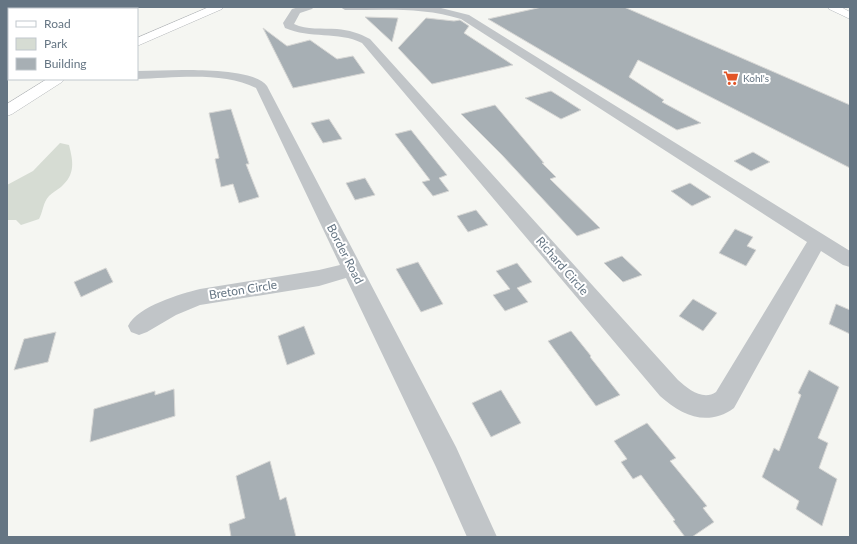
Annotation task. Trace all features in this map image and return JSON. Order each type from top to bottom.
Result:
[{"type":"main road","points":[[138,42],[218,7]]},
{"type":"main road","points":[[832,7],[850,16]]},
{"type":"main road","points":[[138,35],[167,22],[186,8]]},
{"type":"main road","points":[[7,111],[55,80]]},
{"type":"street","name":"Richard Circle","points":[[309,7],[295,12],[288,23],[289,26],[299,30],[346,33],[366,41],[669,388],[689,403],[701,406],[712,406],[725,400],[818,240]]},
{"type":"street","points":[[345,7],[430,9],[448,11],[465,17],[850,260]]},
{"type":"street","name":"Border Road","points":[[138,75],[229,75],[248,79],[261,86],[446,457],[482,537]]},
{"type":"street","name":"Breton Circle","points":[[139,326],[161,311],[200,296],[319,278],[353,269]]},
{"type":"green space","points":[[60,143],[69,145],[72,156],[71,172],[66,182],[47,198],[39,219],[21,225],[16,220],[7,220],[7,185],[33,171]]},
{"type":"building","name":"Kohl's","points":[[542,7],[624,7],[850,105],[850,168],[638,60],[629,77],[664,100],[662,102],[701,123],[677,130],[488,19]]},
{"type":"building","points":[[365,17],[398,18],[392,42]]},
{"type":"building","points":[[426,18],[454,21],[460,20],[469,26],[464,33],[513,65],[432,84],[398,48]]},
{"type":"building","points":[[263,28],[287,46],[310,40],[337,59],[353,56],[365,73],[293,88]]},
{"type":"building","points":[[551,91],[581,110],[561,119],[525,98]]},
{"type":"building","points":[[495,105],[544,163],[542,163],[556,177],[550,179],[600,228],[577,236],[502,155],[461,114]]},
{"type":"building","points":[[231,109],[249,164],[246,164],[259,197],[239,203],[233,184],[221,187],[215,159],[219,158],[209,113]]},
{"type":"building","points":[[329,119],[342,139],[323,143],[311,123]]},
{"type":"building","points":[[411,130],[447,175],[439,178],[449,191],[433,196],[422,182],[430,180],[395,134]]},
{"type":"building","points":[[753,152],[770,162],[751,171],[734,161]]},
{"type":"building","points":[[365,178],[375,195],[355,200],[346,183]]},
{"type":"building","points":[[690,183],[711,197],[692,206],[671,191]]},
{"type":"building","points":[[476,210],[488,225],[468,232],[457,216]]},
{"type":"building","points":[[735,229],[753,237],[747,246],[756,250],[746,266],[719,253]]},
{"type":"building","points":[[622,256],[642,275],[623,282],[604,263]]},
{"type":"building","points":[[418,262],[443,304],[421,312],[396,269]]},
{"type":"building","points":[[517,263],[532,282],[517,288],[528,302],[505,311],[493,295],[510,289],[496,271]]},
{"type":"building","points":[[106,268],[113,282],[81,297],[74,282]]},
{"type":"building","points":[[693,299],[717,313],[703,331],[679,316]]},
{"type":"building","points":[[836,304],[850,310],[850,334],[829,324]]},
{"type":"building","points":[[304,326],[315,354],[287,365],[278,336]]},
{"type":"building","points":[[571,331],[620,395],[596,406],[548,341]]},
{"type":"building","points":[[56,332],[48,362],[14,370],[24,339]]},
{"type":"building","points":[[809,370],[839,387],[818,438],[828,443],[819,468],[837,479],[822,526],[796,509],[799,501],[762,477],[774,448],[779,451],[801,395],[798,393]]},
{"type":"building","points":[[174,389],[175,416],[90,442],[94,409],[155,391],[155,395]]},
{"type":"building","points":[[501,390],[521,423],[491,437],[472,403]]},
{"type":"building","points":[[647,423],[676,458],[670,461],[707,506],[703,508],[714,522],[692,537],[685,537],[673,521],[675,520],[641,475],[633,479],[621,462],[627,459],[614,441]]},
{"type":"building","points":[[270,461],[280,500],[286,497],[296,537],[231,537],[229,524],[245,518],[236,476]]},
{"type":"place","name":"Kohl's","points":[[731,78]]}]
